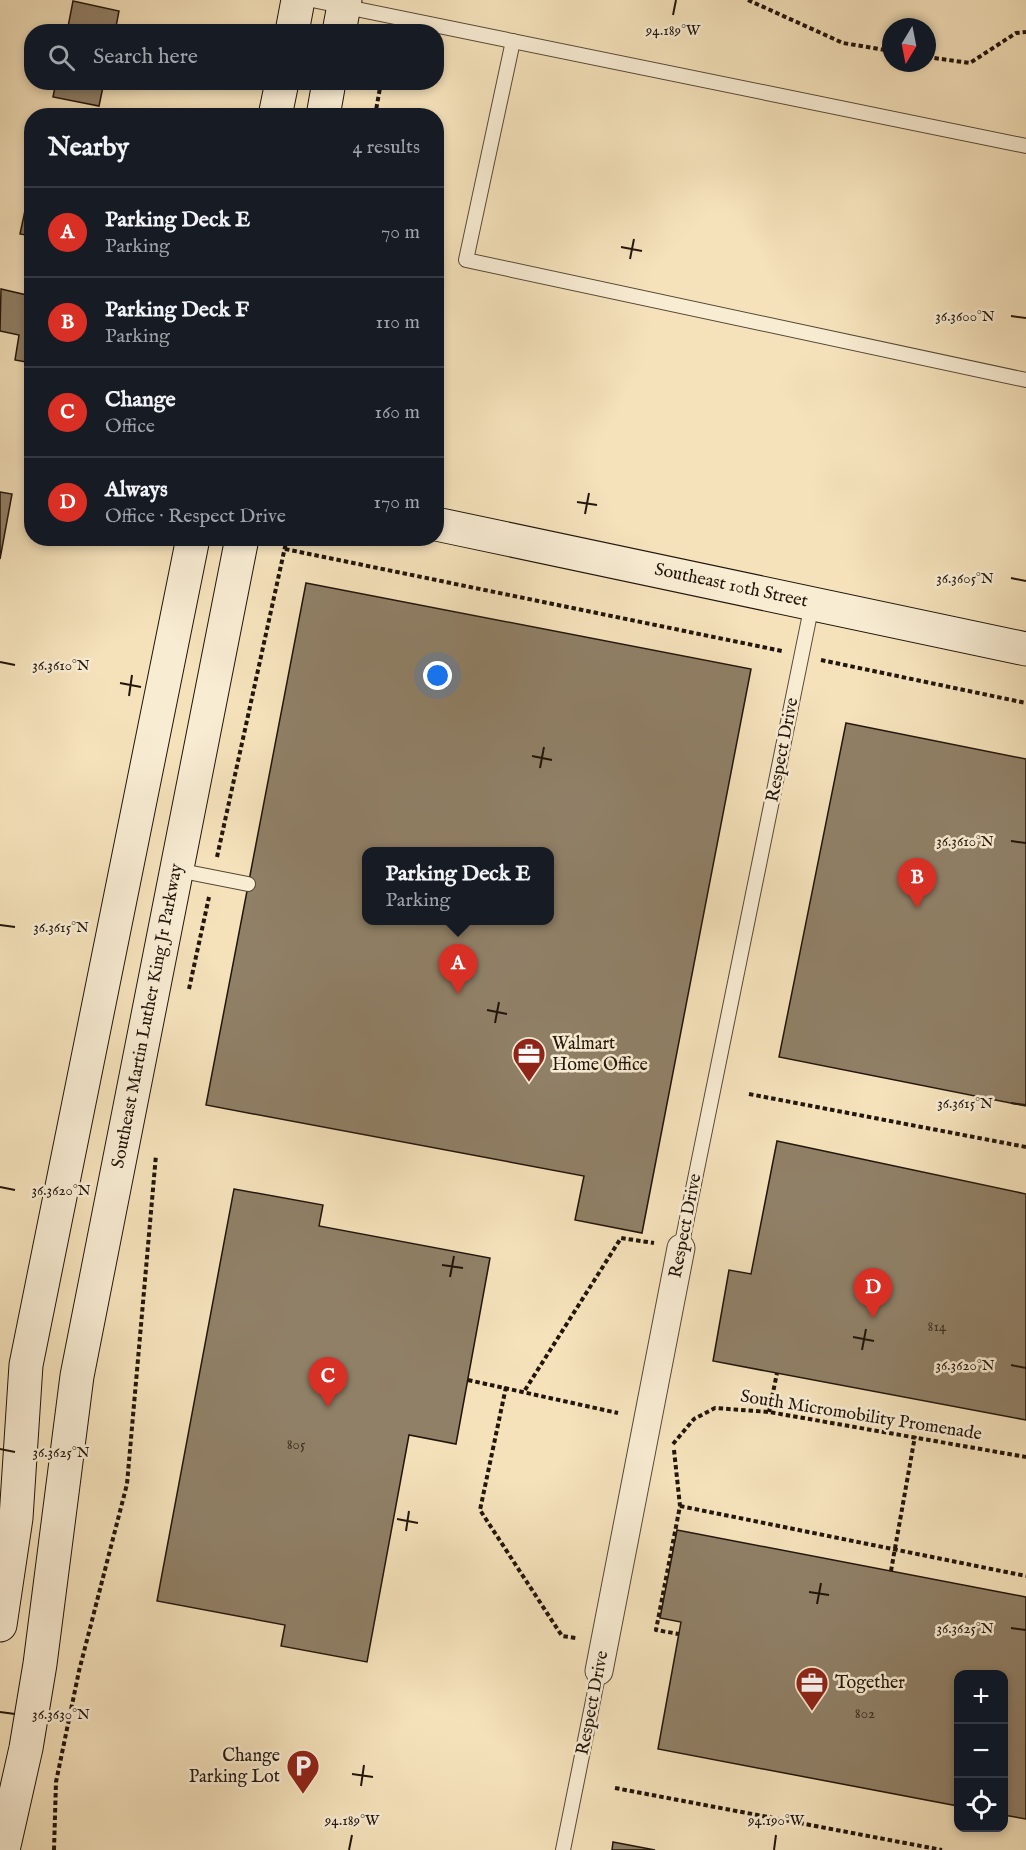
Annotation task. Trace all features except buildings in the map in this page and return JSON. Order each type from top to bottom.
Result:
[{"type":"street","points":[[294,24],[298,0]]},
{"type":"street","points":[[277,108],[280,90]]},
{"type":"street","points":[[324,108],[328,90]]},
{"type":"street","name":"Southeast 10th Street","points":[[444,526],[1026,649]]},
{"type":"street","points":[[0,1625],[16,1518],[26,1365],[191,546]]},
{"type":"street","name":"Southeast Martin Luther King Jr Parkway","points":[[3,1850],[26,1748],[40,1664],[77,1376],[240,546]]},
{"type":"street","name":"Respect Drive","points":[[599,1671],[681,1248]]},
{"type":"lane","points":[[312,0],[342,13],[409,24]]},
{"type":"lane","points":[[444,30],[513,41],[1026,146]]},
{"type":"lane","points":[[513,41],[466,260],[1026,380]]},
{"type":"lane","name":"Respect Drive","points":[[681,1248],[812,603]]},
{"type":"lane","points":[[177,870],[248,884]]},
{"type":"lane","name":"Respect Drive","points":[[564,1850],[599,1671]]},
{"type":"path","points":[[748,0],[843,43],[882,50]]},
{"type":"path","points":[[936,58],[970,63],[1016,33],[1026,32]]},
{"type":"path","points":[[376,108],[380,90]]},
{"type":"path","points":[[189,990],[286,546]]},
{"type":"path","points":[[285,549],[769,648]]},
{"type":"path","points":[[837,664],[1026,703]]},
{"type":"path","points":[[749,1094],[1026,1147]]},
{"type":"path","points":[[54,1850],[56,1782],[79,1671],[127,1484],[156,1149]]},
{"type":"path","points":[[525,1390],[621,1238],[681,1248]]},
{"type":"path","points":[[770,1412],[777,1373]]},
{"type":"path","points":[[468,1380],[525,1390],[601,1409],[616,1410],[644,1441],[673,1445],[680,1506],[656,1630],[679,1634]]},
{"type":"path","points":[[506,1387],[480,1510],[562,1636]]},
{"type":"path","name":"South Micromobility Promenade","points":[[673,1445],[694,1419],[715,1408],[770,1412],[1026,1457]]},
{"type":"path","points":[[891,1571],[915,1436]]},
{"type":"path","points":[[680,1506],[1026,1576]]},
{"type":"path","points":[[615,1788],[942,1850]]},
{"type":"place","name":"Parking Deck F","points":[[917,908]]},
{"type":"place","name":"Parking Deck E","points":[[458,994]]},
{"type":"place","name":"Walmart Home Office","points":[[529,1083]]},
{"type":"place","name":"Always","points":[[873,1318]]},
{"type":"place","name":"Change","points":[[328,1407]]},
{"type":"place","name":"Together","points":[[812,1712]]},
{"type":"place","name":"Change Parking Lot","points":[[303,1795]]}]
